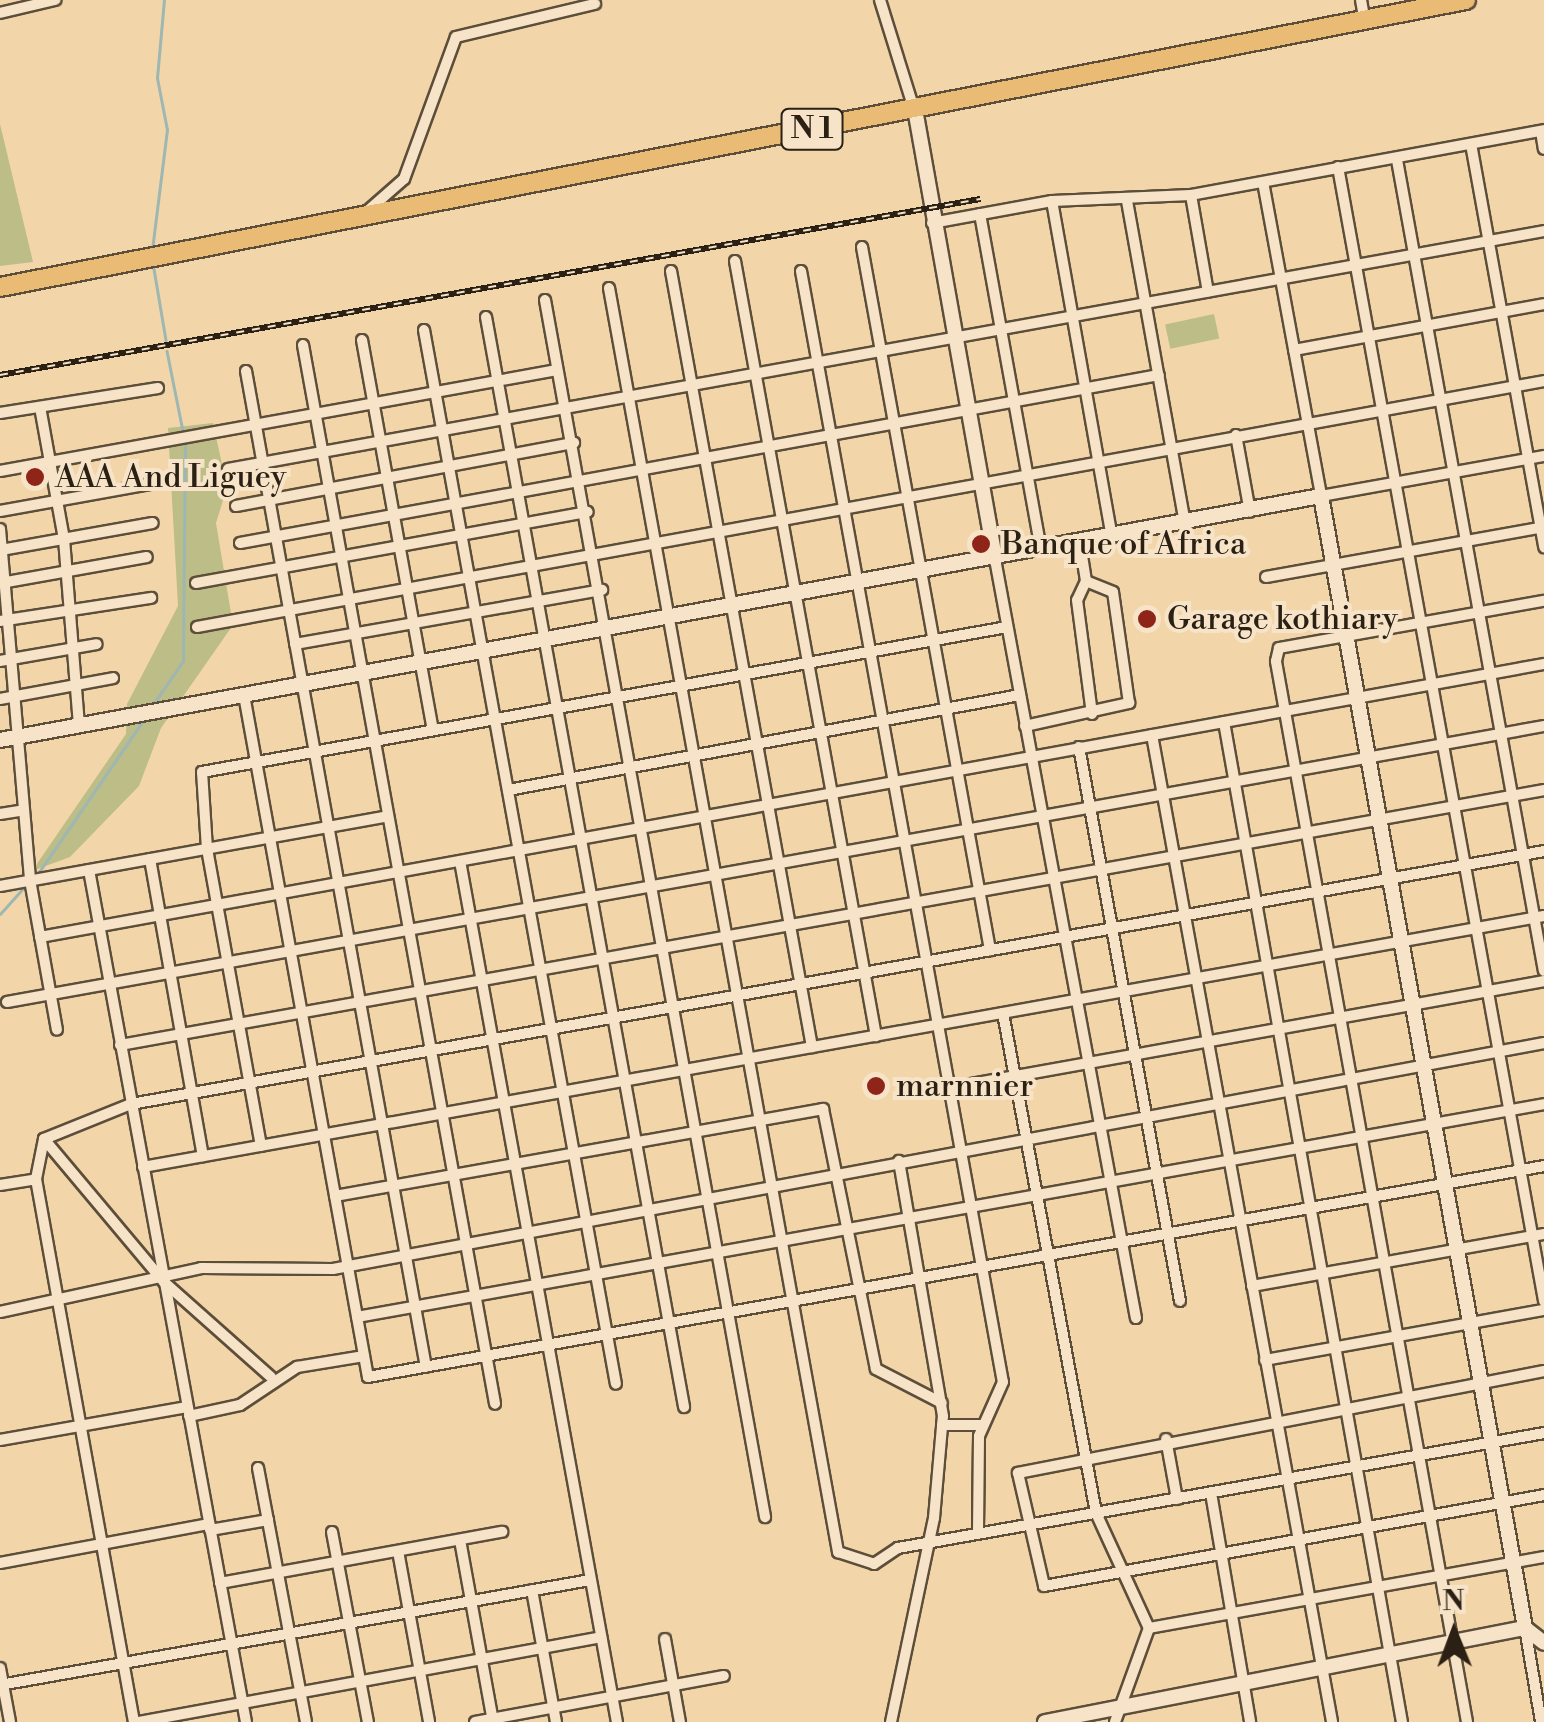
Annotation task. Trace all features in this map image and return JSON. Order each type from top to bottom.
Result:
[{"type":"highway","name":"N 1","points":[[0,287],[914,109],[1363,9],[1466,0]]},
{"type":"main road","points":[[914,109],[931,223],[995,559]]},
{"type":"main road","points":[[0,740],[1250,513],[1321,496],[1525,1628],[1544,1643]]},
{"type":"main road","points":[[1045,1722],[1118,1715],[1394,1652],[1525,1628]]},
{"type":"street","points":[[0,13],[55,0]]},
{"type":"street","points":[[880,0],[914,109]]},
{"type":"street","points":[[362,216],[404,179],[456,37],[595,4]]},
{"type":"street","points":[[931,223],[1052,201],[1127,201],[1191,195],[1397,160],[1542,130],[1544,149]]},
{"type":"street","points":[[1471,144],[1544,547]]},
{"type":"street","points":[[1397,160],[1523,855],[1539,917],[1544,971]]},
{"type":"street","points":[[1338,167],[1520,1170],[1538,1235],[1544,1301]]},
{"type":"street","points":[[1263,182],[1321,496],[1544,456]]},
{"type":"street","points":[[1191,195],[1208,292]]},
{"type":"street","points":[[1052,201],[1112,538]]},
{"type":"street","points":[[1127,201],[1186,524]]},
{"type":"street","points":[[980,214],[1041,550]]},
{"type":"street","points":[[228,469],[1544,231]]},
{"type":"street","points":[[862,247],[990,950]]},
{"type":"street","points":[[735,262],[876,1036]]},
{"type":"street","points":[[671,271],[812,1047]]},
{"type":"street","points":[[801,271],[1002,1382],[982,1424],[978,1532]]},
{"type":"street","points":[[609,288],[838,1552],[874,1564],[893,1549],[929,1545],[978,1532],[1544,1433]]},
{"type":"street","points":[[545,300],[668,948],[765,1516]]},
{"type":"street","points":[[1294,350],[1544,304]]},
{"type":"street","points":[[486,318],[684,1407]]},
{"type":"street","points":[[424,330],[616,1384]]},
{"type":"street","points":[[362,340],[433,730]]},
{"type":"street","points":[[303,345],[495,1404]]},
{"type":"street","points":[[0,471],[558,370]]},
{"type":"street","points":[[246,371],[426,1367]]},
{"type":"street","points":[[240,542],[1158,376]]},
{"type":"street","points":[[197,627],[531,560],[1544,380]]},
{"type":"street","points":[[0,413],[158,388]]},
{"type":"street","points":[[40,407],[64,539],[79,726]]},
{"type":"street","points":[[1236,434],[1250,513]]},
{"type":"street","points":[[236,506],[574,443]]},
{"type":"street","points":[[0,511],[166,481]]},
{"type":"street","points":[[196,582],[588,512]]},
{"type":"street","points":[[2,550],[153,523]]},
{"type":"street","points":[[1266,577],[1542,527]]},
{"type":"street","points":[[0,529],[6,660],[16,696],[30,880],[57,1030]]},
{"type":"street","points":[[1080,544],[1086,581],[1077,600],[1092,714]]},
{"type":"street","points":[[3,583],[147,557]]},
{"type":"street","points":[[995,559],[1136,1318]]},
{"type":"street","points":[[1025,726],[1126,708],[1130,696],[1113,592],[1086,581]]},
{"type":"street","points":[[295,644],[602,590]]},
{"type":"street","points":[[5,620],[151,598]]},
{"type":"street","points":[[1468,1722],[1293,771],[1279,648],[1544,601]]},
{"type":"street","points":[[261,1146],[207,849],[202,772],[1008,627]]},
{"type":"street","points":[[6,660],[97,644]]},
{"type":"street","points":[[40,937],[1544,664]]},
{"type":"street","points":[[0,699],[112,678]]},
{"type":"street","points":[[508,790],[1020,694]]},
{"type":"street","points":[[244,696],[368,1377],[1544,1166]]},
{"type":"street","points":[[1224,722],[1394,1652],[1402,1722]]},
{"type":"street","points":[[7,1002],[1544,726]]},
{"type":"street","points":[[1152,735],[1332,1722]]},
{"type":"street","points":[[1080,746],[1180,1301]]},
{"type":"street","points":[[120,1045],[1544,790]]},
{"type":"street","points":[[0,814],[24,810]]},
{"type":"street","points":[[0,886],[388,816]]},
{"type":"street","points":[[44,1139],[131,1104],[1544,851]]},
{"type":"street","points":[[150,859],[203,1156]]},
{"type":"street","points":[[460,861],[616,1722]]},
{"type":"street","points":[[89,870],[246,1722]]},
{"type":"street","points":[[142,1167],[1539,917]]},
{"type":"street","points":[[949,1088],[1544,982]]},
{"type":"street","points":[[1003,1013],[1096,1513],[1117,1572],[1149,1628],[1118,1715]]},
{"type":"street","points":[[0,1312],[164,1282],[202,1268],[348,1265],[527,1228],[1544,1043]]},
{"type":"street","points":[[357,1317],[1544,1104]]},
{"type":"street","points":[[335,1196],[823,1108],[856,1290],[876,1369],[942,1402]]},
{"type":"street","points":[[44,1139],[36,1179],[137,1722],[601,1636]]},
{"type":"street","points":[[44,1139],[164,1282],[271,1377]]},
{"type":"street","points":[[891,1722],[929,1545],[942,1425],[942,1402],[899,1160]]},
{"type":"street","points":[[0,1186],[36,1179]]},
{"type":"street","points":[[1252,1286],[1538,1235]]},
{"type":"street","points":[[1265,1360],[1544,1310]]},
{"type":"street","points":[[0,1440],[240,1405],[271,1377],[364,1356]]},
{"type":"street","points":[[1544,1371],[1021,1467],[1040,1585],[1544,1496]]},
{"type":"street","points":[[942,1425],[982,1424]]},
{"type":"street","points":[[1166,1439],[1176,1499]]},
{"type":"street","points":[[258,1468],[306,1722]]},
{"type":"street","points":[[1210,1493],[1250,1722]]},
{"type":"street","points":[[0,1563],[268,1520]]},
{"type":"street","points":[[332,1532],[368,1722]]},
{"type":"street","points":[[220,1583],[502,1532]]},
{"type":"street","points":[[460,1540],[492,1721]]},
{"type":"street","points":[[398,1551],[429,1722]]},
{"type":"street","points":[[1149,1628],[1544,1557]]},
{"type":"street","points":[[2,1685],[590,1580]]},
{"type":"street","points":[[532,1590],[556,1722]]},
{"type":"street","points":[[1525,1628],[1542,1722]]},
{"type":"street","points":[[665,1639],[680,1722]]},
{"type":"street","points":[[0,1668],[10,1722]]},
{"type":"street","points":[[474,1722],[724,1676]]},
{"type":"green space","points":[[0,124],[33,262],[0,266]]},
{"type":"green space","points":[[1214,314],[1219,338],[1170,349],[1165,324]]},
{"type":"green space","points":[[213,423],[227,487],[216,523],[233,625],[161,728],[139,786],[70,857],[32,871],[126,734],[127,704],[178,606],[168,428]]},
{"type":"waterway","points":[[152,250],[167,130],[157,78],[164,0]]},
{"type":"waterway","points":[[153,263],[166,340]]},
{"type":"waterway","points":[[167,351],[183,431]]},
{"type":"waterway","points":[[152,706],[183,661],[185,444]]},
{"type":"waterway","points":[[37,875],[143,721]]},
{"type":"waterway","points":[[0,914],[27,884]]},
{"type":"railway","points":[[0,375],[980,199]]},
{"type":"place","name":"AAA And Liguey","points":[[35,477]]},
{"type":"place","name":"Banque of Africa","points":[[981,544]]},
{"type":"place","name":"Garage kothiary","points":[[1147,619]]},
{"type":"place","name":"marnnier","points":[[876,1086]]}]
